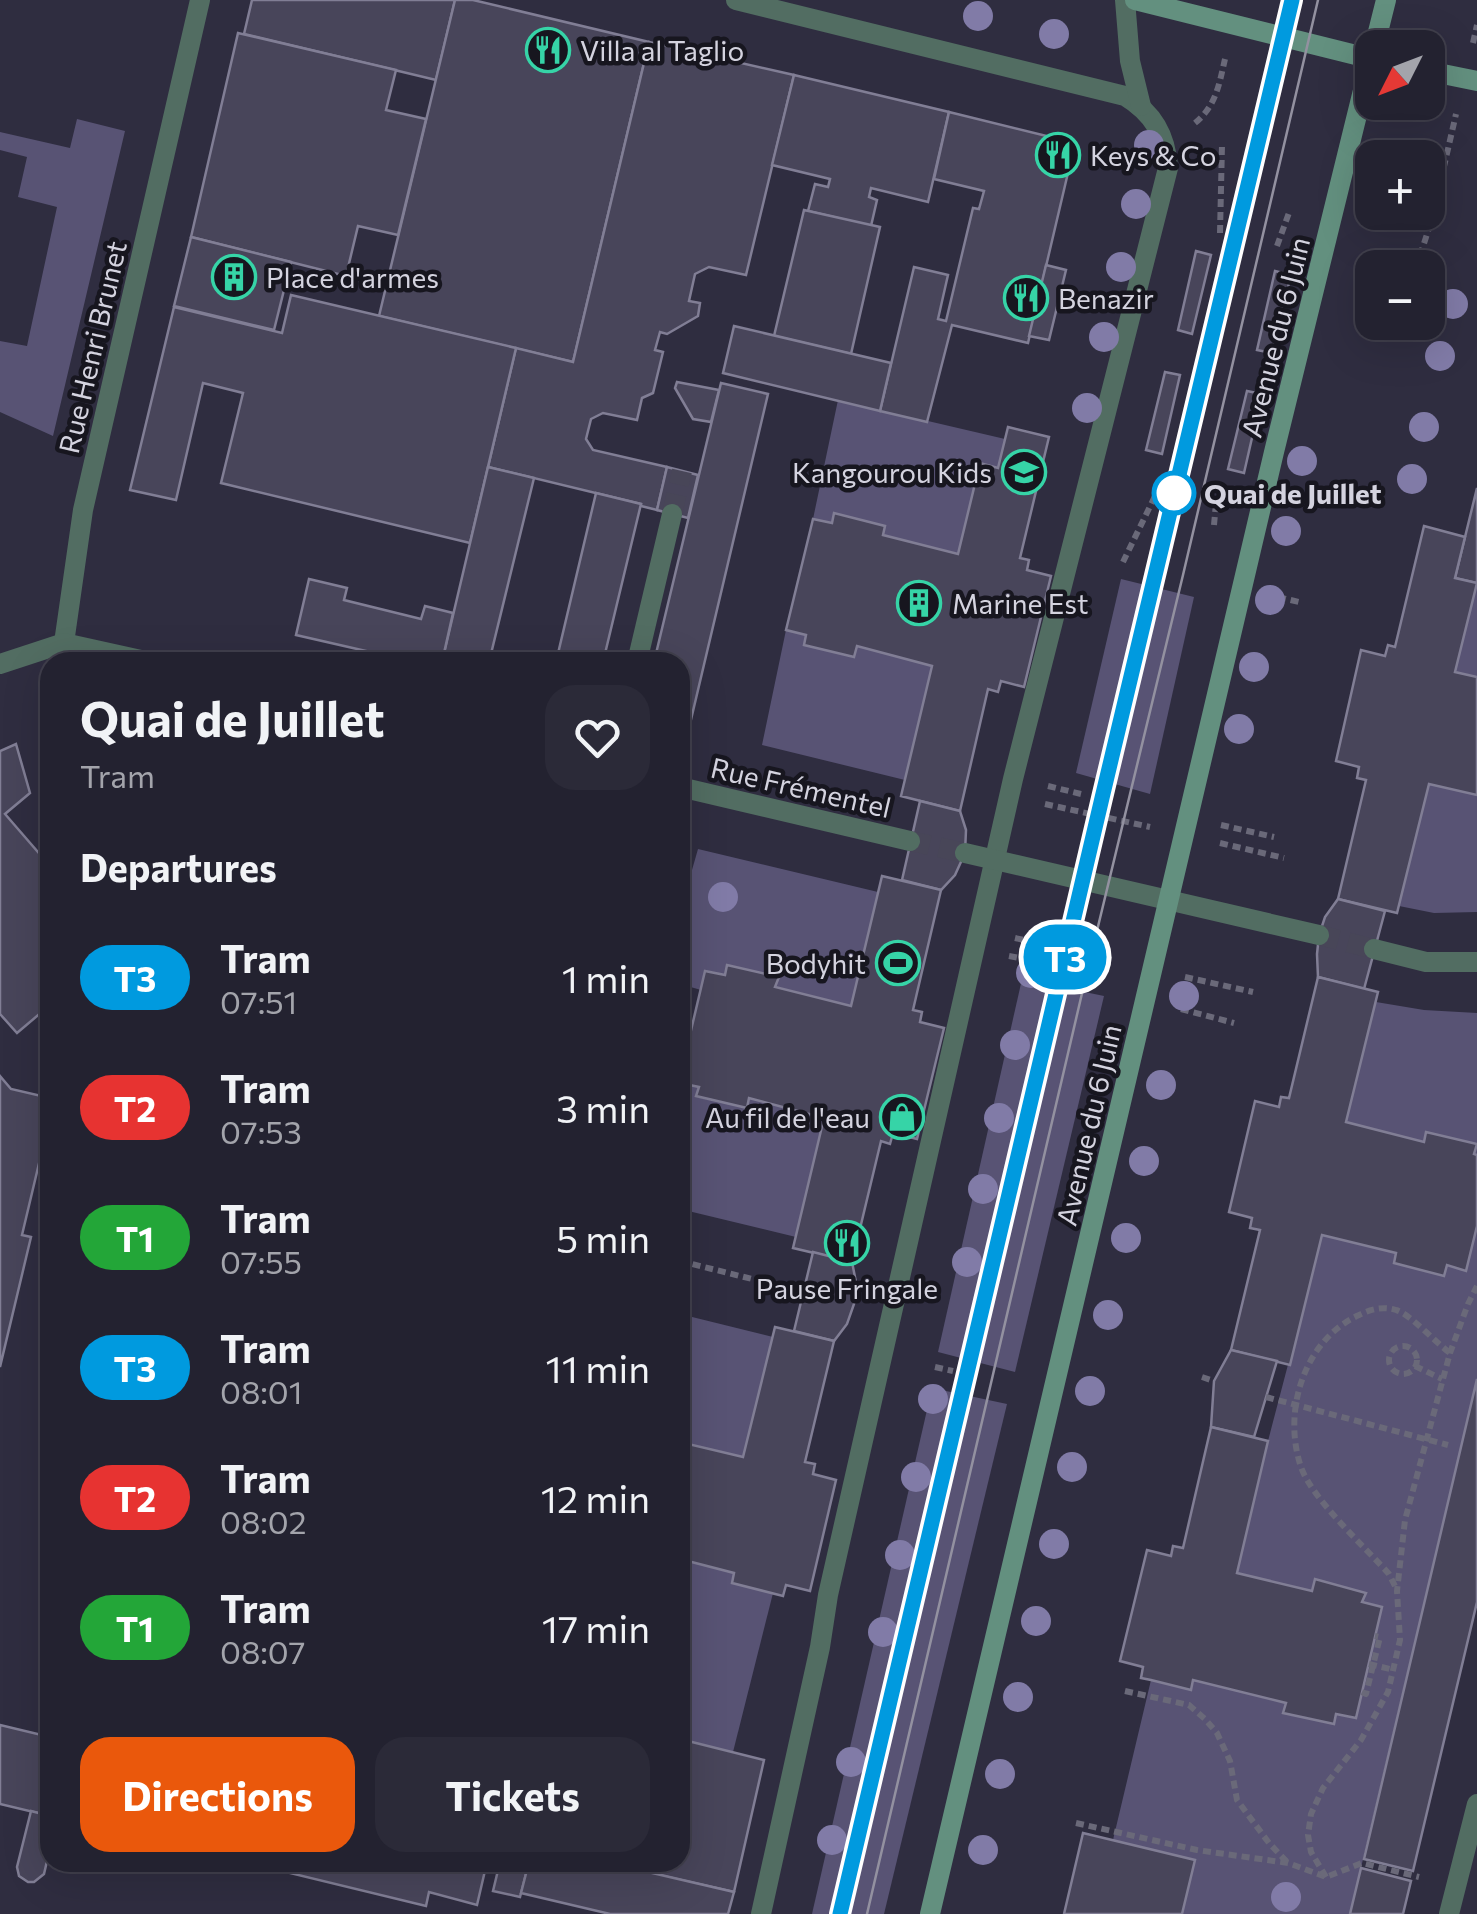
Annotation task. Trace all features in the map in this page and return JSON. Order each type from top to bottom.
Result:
[{"type":"street","name":"Rue Henri Brunet","points":[[64,643],[81,520],[200,0]]},
{"type":"street","points":[[736,0],[1125,96],[1141,106],[1156,124],[1164,141],[1168,168],[1013,779],[828,1595],[761,1914]]},
{"type":"street","points":[[1125,0],[1130,61],[1141,106]]},
{"type":"street","points":[[1135,0],[1355,51]]},
{"type":"street","name":"Avenue du 6 Juin","points":[[1379,30],[1386,0]]},
{"type":"street","points":[[1445,74],[1477,81]]},
{"type":"street","name":"Avenue du 6 Juin","points":[[930,1914],[1274,452],[1357,120]]},
{"type":"street","points":[[639,652],[672,514]]},
{"type":"street","points":[[0,664],[64,643],[105,652]]},
{"type":"street","name":"Rue Frémentel","points":[[690,789],[910,841]]},
{"type":"street","points":[[965,853],[1319,935]]},
{"type":"street","points":[[1374,949],[1426,962],[1477,962]]},
{"type":"street","points":[[1449,1914],[1477,1804]]},
{"type":"path","points":[[1474,35],[1477,25]]},
{"type":"path","points":[[1182,132],[1206,114],[1215,100],[1226,56]]},
{"type":"path","points":[[1422,250],[1453,128]]},
{"type":"path","points":[[1220,234],[1222,145]]},
{"type":"path","points":[[1123,562],[1158,490]]},
{"type":"path","points":[[1272,596],[1300,602]]},
{"type":"path","points":[[1038,784],[1081,794]]},
{"type":"path","points":[[1029,800],[1138,825]]},
{"type":"path","points":[[1216,824],[1274,837]]},
{"type":"path","points":[[1214,842],[1284,858]]},
{"type":"path","points":[[998,934],[1104,959]]},
{"type":"path","points":[[994,952],[1046,964]]},
{"type":"path","points":[[1183,977],[1252,992]]},
{"type":"path","points":[[1170,1006],[1234,1023]]},
{"type":"path","points":[[690,1264],[804,1292]]},
{"type":"path","points":[[1326,1876],[1312,1852],[1308,1835],[1310,1814],[1329,1779],[1361,1740],[1388,1692],[1400,1640],[1397,1591],[1406,1520],[1442,1379],[1477,1286]]},
{"type":"path","points":[[1397,1591],[1389,1574],[1310,1485],[1296,1442],[1296,1406],[1308,1366],[1322,1342],[1337,1327],[1367,1311],[1380,1308],[1404,1313],[1450,1353]]},
{"type":"path","points":[[1406,1347],[1415,1352],[1416,1366],[1408,1373],[1396,1372],[1390,1356],[1396,1349],[1406,1347]]},
{"type":"path","points":[[935,1366],[953,1372]]},
{"type":"path","points":[[1416,1366],[1442,1379]]},
{"type":"path","points":[[1202,1377],[1214,1382]]},
{"type":"path","points":[[1266,1397],[1448,1445]]},
{"type":"path","points":[[1362,1692],[1366,1694],[1380,1637],[1375,1636]]},
{"type":"path","points":[[1371,1665],[1394,1670]]},
{"type":"path","points":[[1125,1692],[1189,1705],[1205,1719],[1217,1733],[1230,1761],[1238,1800],[1288,1863]]},
{"type":"path","points":[[1076,1823],[1198,1850],[1288,1863],[1326,1876],[1362,1863],[1427,1879]]},
{"type":"shaded area","points":[[77,119],[125,131],[53,436],[0,412],[0,341],[27,346],[57,207],[18,197],[27,157],[0,150],[0,132],[70,148]]},
{"type":"shaded area","points":[[838,400],[1005,439],[998,468],[981,463],[958,554],[883,535],[885,526],[835,513],[832,523],[813,519]]},
{"type":"shaded area","points":[[1121,579],[1194,597],[1150,794],[1076,773]]},
{"type":"shaded area","points":[[1477,583],[1477,677],[1455,672]]},
{"type":"shaded area","points":[[786,630],[806,635],[805,645],[857,646],[932,666],[905,780],[762,745]]},
{"type":"shaded area","points":[[1429,784],[1477,795],[1477,912],[1434,913],[1399,906]]},
{"type":"shaded area","points":[[698,849],[878,892],[851,1006],[775,987],[778,977],[727,965],[725,975],[705,971],[701,990],[690,987],[690,877]]},
{"type":"shaded area","points":[[1022,979],[1104,996],[1015,1372],[938,1352]]},
{"type":"shaded area","points":[[1376,1002],[1477,1013],[1477,1155],[1476,1145],[1426,1133],[1424,1142],[1346,1122]]},
{"type":"shaded area","points":[[690,1085],[699,1087],[697,1097],[746,1108],[749,1098],[824,1118],[796,1237],[690,1211]]},
{"type":"shaded area","points":[[1477,1226],[1477,1379],[1350,1914],[1182,1914],[1195,1860],[1113,1840],[1151,1680],[1191,1690],[1193,1680],[1286,1703],[1284,1713],[1333,1724],[1336,1714],[1356,1718],[1365,1593],[1315,1580],[1312,1591],[1237,1573],[1322,1235],[1396,1253],[1395,1263],[1443,1276],[1447,1265],[1466,1270]]},
{"type":"shaded area","points":[[690,1316],[773,1337],[743,1457],[690,1444]]},
{"type":"shaded area","points":[[932,1388],[1007,1404],[884,1914],[812,1914]]},
{"type":"shaded area","points":[[690,1562],[734,1573],[773,1593],[733,1752],[690,1741]]},
{"type":"building","points":[[252,0],[455,0],[436,80],[244,34]]},
{"type":"building","points":[[455,0],[473,0],[649,42],[573,362],[379,316]]},
{"type":"building","points":[[238,33],[396,70],[386,110],[426,119],[398,235],[358,226],[346,276],[191,237]]},
{"type":"building","points":[[649,42],[794,75],[746,275],[709,267],[695,274],[689,301],[700,303],[698,316],[667,334],[660,332],[655,350],[663,352],[653,393],[642,398],[637,420],[603,413],[591,419],[586,439],[593,450],[667,467],[657,510],[488,467],[516,348],[573,362]]},
{"type":"building","points":[[794,75],[949,112],[928,202],[871,188],[869,197],[877,200],[871,226],[808,211],[815,184],[828,187],[830,179],[772,165]]},
{"type":"building","points":[[949,112],[1075,143],[1028,343],[952,325],[927,422],[880,411],[914,267],[948,275],[938,319],[946,321],[973,208],[979,209],[984,191],[934,179]]},
{"type":"building","points":[[804,210],[880,227],[851,354],[774,336]]},
{"type":"building","name":"Place d'armes","points":[[191,237],[291,262],[274,330],[174,306]]},
{"type":"building","points":[[1196,251],[1211,255],[1192,334],[1178,330]]},
{"type":"building","points":[[1046,265],[1066,270],[1049,340],[1029,336]]},
{"type":"building","points":[[1275,271],[1291,275],[1272,353],[1257,350]]},
{"type":"building","points":[[291,295],[516,348],[470,543],[221,483],[243,393],[203,383],[176,500],[130,490],[174,307],[282,333]]},
{"type":"building","points":[[734,326],[891,363],[880,411],[723,373]]},
{"type":"building","points":[[1165,372],[1180,375],[1162,454],[1146,450]]},
{"type":"building","points":[[677,382],[719,390],[711,422],[693,419],[675,388]]},
{"type":"building","points":[[721,383],[768,394],[690,724],[690,652],[656,652]]},
{"type":"building","points":[[1247,391],[1262,394],[1244,473],[1228,469]]},
{"type":"building","name":"Marine Est","points":[[1008,427],[1049,437],[1020,558],[1029,560],[1027,570],[1051,576],[1024,687],[1001,681],[998,692],[988,689],[960,811],[901,796],[932,666],[857,646],[854,657],[804,645],[806,635],[786,630],[813,519],[832,523],[834,513],[885,526],[883,535],[958,554],[980,463],[998,468]]},
{"type":"building","points":[[488,467],[534,478],[491,652],[444,652]]},
{"type":"building","points":[[667,467],[698,475],[688,518],[657,510]]},
{"type":"building","points":[[1477,488],[1477,583],[1455,578]]},
{"type":"building","points":[[596,493],[641,504],[605,652],[558,652]]},
{"type":"building","points":[[1424,526],[1465,537],[1455,578],[1477,583],[1455,672],[1477,677],[1477,795],[1429,784],[1397,913],[1338,899],[1366,780],[1357,778],[1359,767],[1336,761],[1361,650],[1385,656],[1388,645],[1395,647]]},
{"type":"building","points":[[309,579],[347,588],[344,600],[421,619],[425,606],[453,613],[444,652],[370,652],[296,635]]},
{"type":"building","points":[[16,744],[30,793],[5,814],[40,854],[40,1013],[17,1033],[0,1014],[0,751]]},
{"type":"building","points":[[920,801],[960,811],[966,830],[965,853],[955,875],[941,890],[902,880]]},
{"type":"building","points":[[882,876],[941,890],[913,1010],[922,1012],[920,1022],[944,1028],[917,1139],[893,1133],[890,1144],[881,1141],[852,1262],[793,1248],[824,1118],[749,1098],[747,1108],[696,1096],[699,1087],[690,1085],[690,1035],[705,971],[725,975],[727,965],[779,977],[775,987],[851,1006]]},
{"type":"building","points":[[1338,899],[1385,911],[1364,989],[1318,977],[1319,935],[1325,917]]},
{"type":"building","points":[[1318,977],[1378,992],[1346,1122],[1424,1142],[1426,1132],[1477,1144],[1477,1226],[1466,1271],[1447,1265],[1444,1276],[1394,1263],[1396,1253],[1322,1235],[1290,1365],[1231,1350],[1260,1230],[1250,1228],[1252,1218],[1229,1212],[1255,1101],[1279,1107],[1281,1097],[1289,1098]]},
{"type":"building","points":[[0,1076],[11,1089],[40,1096],[40,1159],[22,1235],[31,1237],[0,1367]]},
{"type":"building","points":[[813,1252],[852,1262],[856,1282],[854,1304],[847,1324],[834,1341],[794,1331]]},
{"type":"building","points":[[775,1327],[834,1341],[805,1462],[815,1464],[813,1474],[836,1480],[810,1591],[786,1585],[783,1596],[732,1583],[734,1573],[690,1562],[690,1444],[743,1457]]},
{"type":"building","points":[[1231,1350],[1277,1361],[1254,1437],[1211,1427],[1214,1381]]},
{"type":"building","points":[[1477,1379],[1477,1602],[1413,1871],[1364,1859]]},
{"type":"building","points":[[1211,1427],[1268,1441],[1237,1573],[1312,1591],[1315,1579],[1366,1593],[1362,1602],[1382,1607],[1356,1718],[1336,1714],[1334,1724],[1283,1713],[1286,1703],[1193,1680],[1191,1690],[1141,1678],[1143,1667],[1120,1661],[1147,1550],[1171,1556],[1173,1546],[1183,1548]]},
{"type":"building","points":[[0,1725],[40,1735],[40,1814],[0,1804]]},
{"type":"building","points":[[690,1742],[764,1760],[734,1892],[646,1872],[690,1872]]},
{"type":"building","points":[[31,1811],[40,1813],[40,1872],[44,1874],[28,1882],[19,1876],[17,1867]]},
{"type":"building","points":[[1083,1833],[1195,1860],[1182,1914],[1064,1914]]},
{"type":"building","points":[[1361,1868],[1411,1881],[1403,1914],[1350,1914]]},
{"type":"building","points":[[286,1872],[485,1872],[477,1905],[429,1892],[426,1906]]},
{"type":"building","points":[[498,1872],[526,1872],[520,1897],[493,1891]]},
{"type":"building","points":[[526,1872],[648,1872],[734,1892],[728,1914],[610,1914],[521,1893]]},
{"type":"tunnel","points":[[672,514],[682,471]]},
{"type":"tunnel","points":[[910,841],[965,853]]},
{"type":"tunnel","points":[[1319,935],[1374,949]]},
{"type":"tram line","points":[[840,1914],[1292,0]]},
{"type":"tram line","name":"T3","points":[[840,1914],[1292,0]]},
{"type":"tram line","points":[[867,1914],[1318,0]]},
{"type":"place","name":"Villa al Taglio","points":[[548,50]]},
{"type":"place","name":"Keys & Co","points":[[1058,155]]},
{"type":"place","name":"Place d'armes","points":[[234,277]]},
{"type":"place","name":"Benazir","points":[[1026,298]]},
{"type":"place","name":"Kangourou Kids","points":[[1024,472]]},
{"type":"place","name":"Quai de Juillet","points":[[1174,493]]},
{"type":"place","name":"Marine Est","points":[[919,603]]},
{"type":"place","name":"Bodyhit","points":[[898,963]]},
{"type":"place","name":"Au fil de l'eau","points":[[902,1117]]},
{"type":"place","name":"Pause Fringale","points":[[847,1243]]}]
